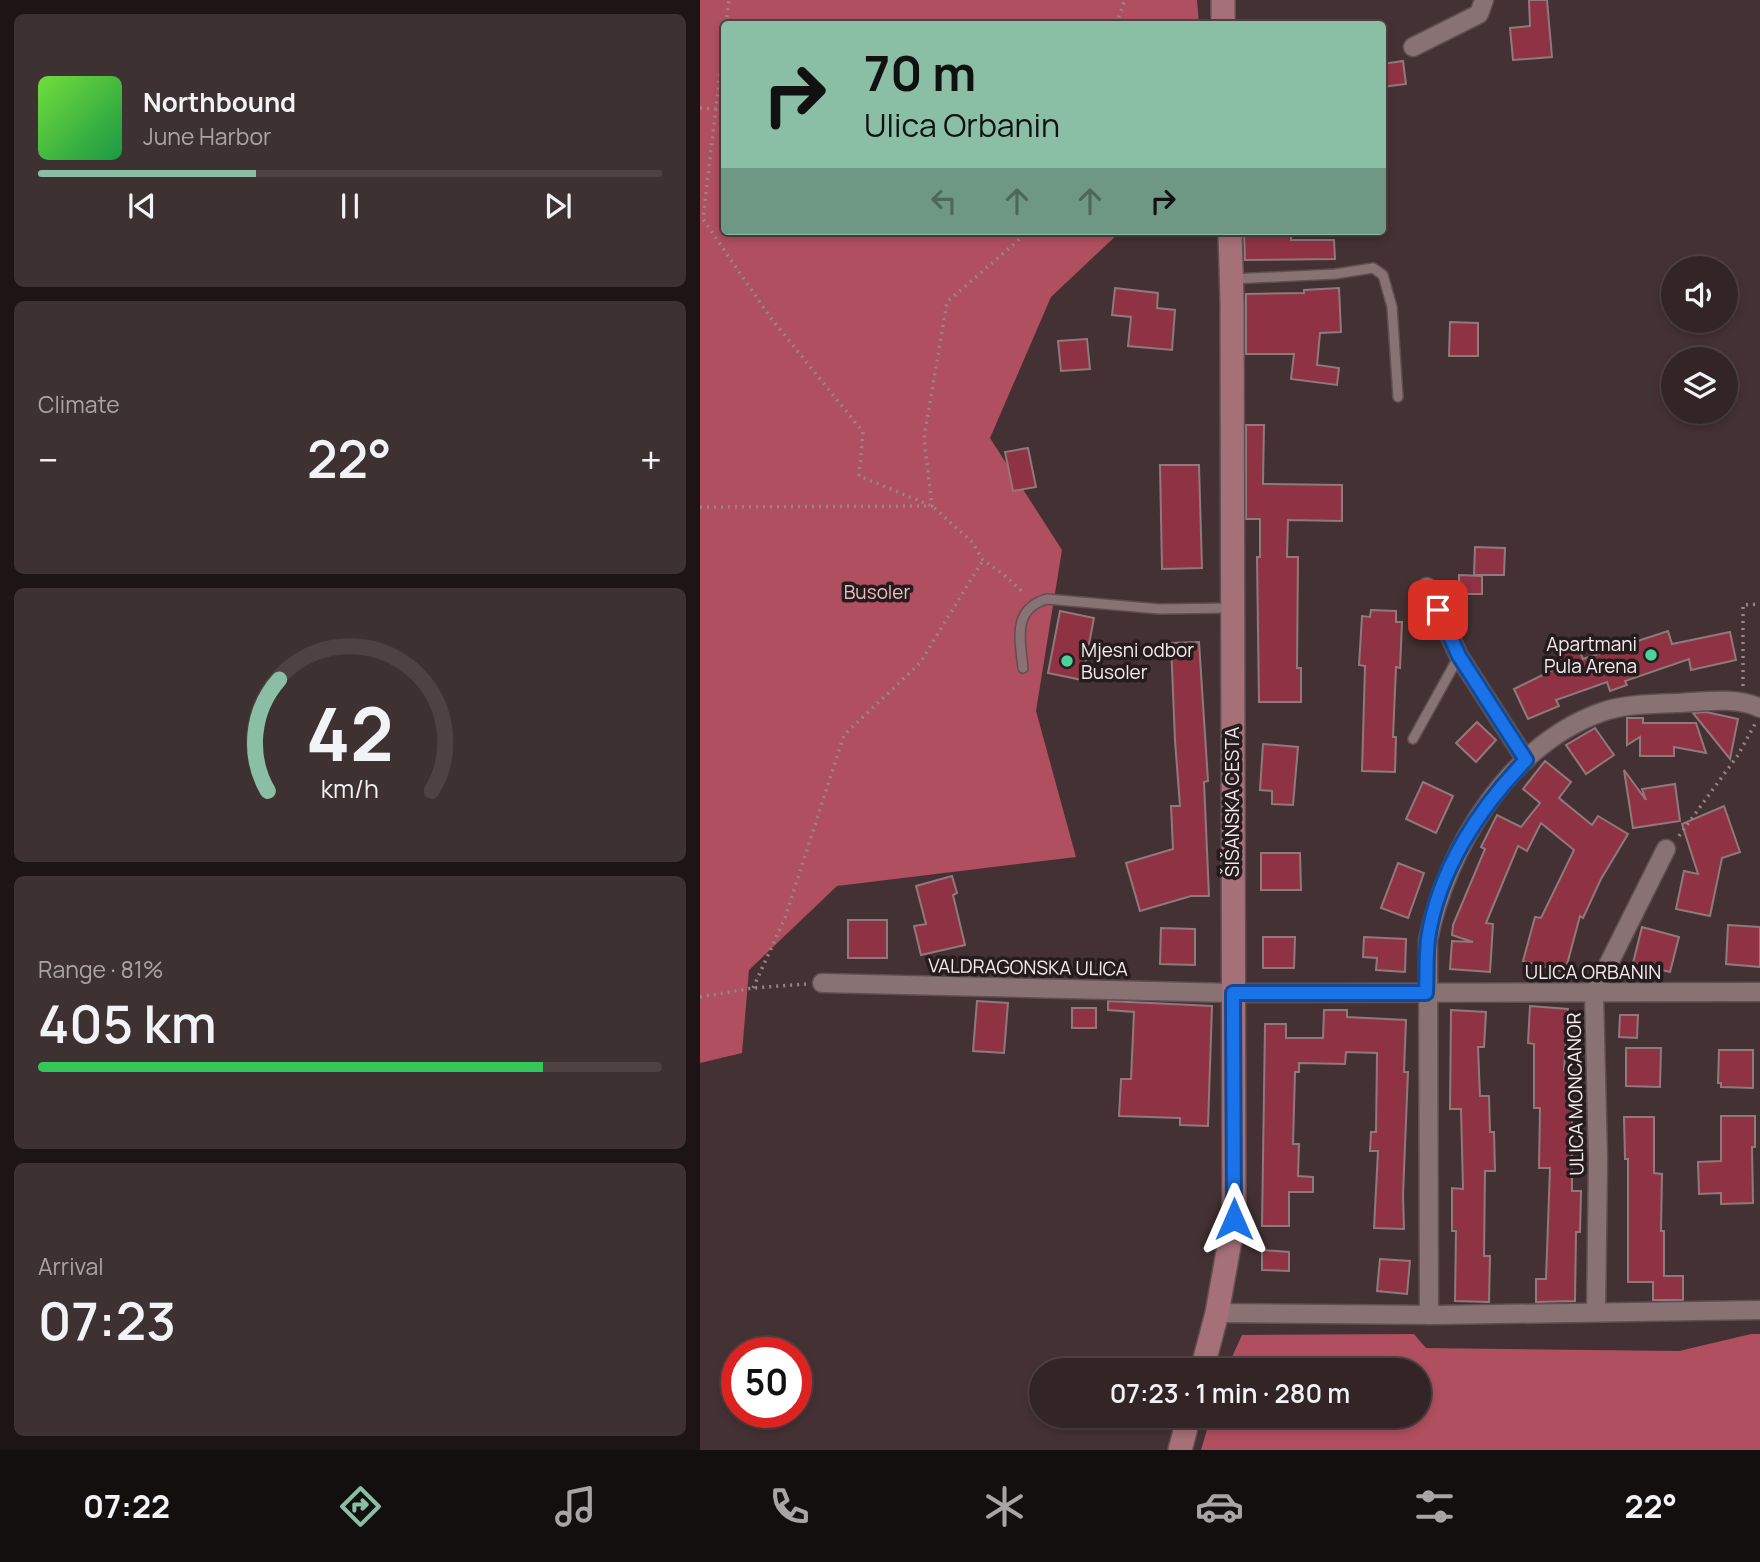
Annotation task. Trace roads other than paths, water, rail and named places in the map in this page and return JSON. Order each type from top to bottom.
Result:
[{"type":"main road","points":[[1223,0],[1223,21]]},
{"type":"main road","name":"ŠIŠANSKA CESTA","points":[[1205,1358],[1217,1313],[1234,1219],[1230,235]]},
{"type":"main road","points":[[1180,1450],[1186,1428]]},
{"type":"street","points":[[1413,47],[1479,14],[1484,0]]},
{"type":"street","points":[[1427,587],[1459,656],[1526,760]]},
{"type":"street","points":[[1429,1315],[1426,993],[1428,940],[1443,882],[1481,815],[1501,786],[1550,739],[1578,722],[1605,711],[1638,705],[1752,705]]},
{"type":"street","name":"ULICA MONCANOR","points":[[1596,1312],[1598,1160],[1594,993],[1666,849]]},
{"type":"street","name":"VALDRAGONSKA ULICA","points":[[822,983],[1233,993]]},
{"type":"street","name":"ULICA ORBANIN","points":[[1233,993],[1760,992]]},
{"type":"street","points":[[1217,1313],[1429,1315],[1760,1310]]},
{"type":"lane","points":[[1231,279],[1335,274],[1373,268],[1383,275],[1392,307],[1398,397]]},
{"type":"lane","points":[[1023,668],[1019,631],[1024,614],[1034,602],[1047,599],[1159,609],[1231,608]]},
{"type":"lane","points":[[1413,738],[1459,656]]},
{"type":"place","name":"Apartmani Pula Arena","points":[[1651,655]]},
{"type":"place","name":"Mjesni odbor Busoler","points":[[1067,661]]},
{"type":"park label","name":"Busoler","points":[[877,592]]}]
